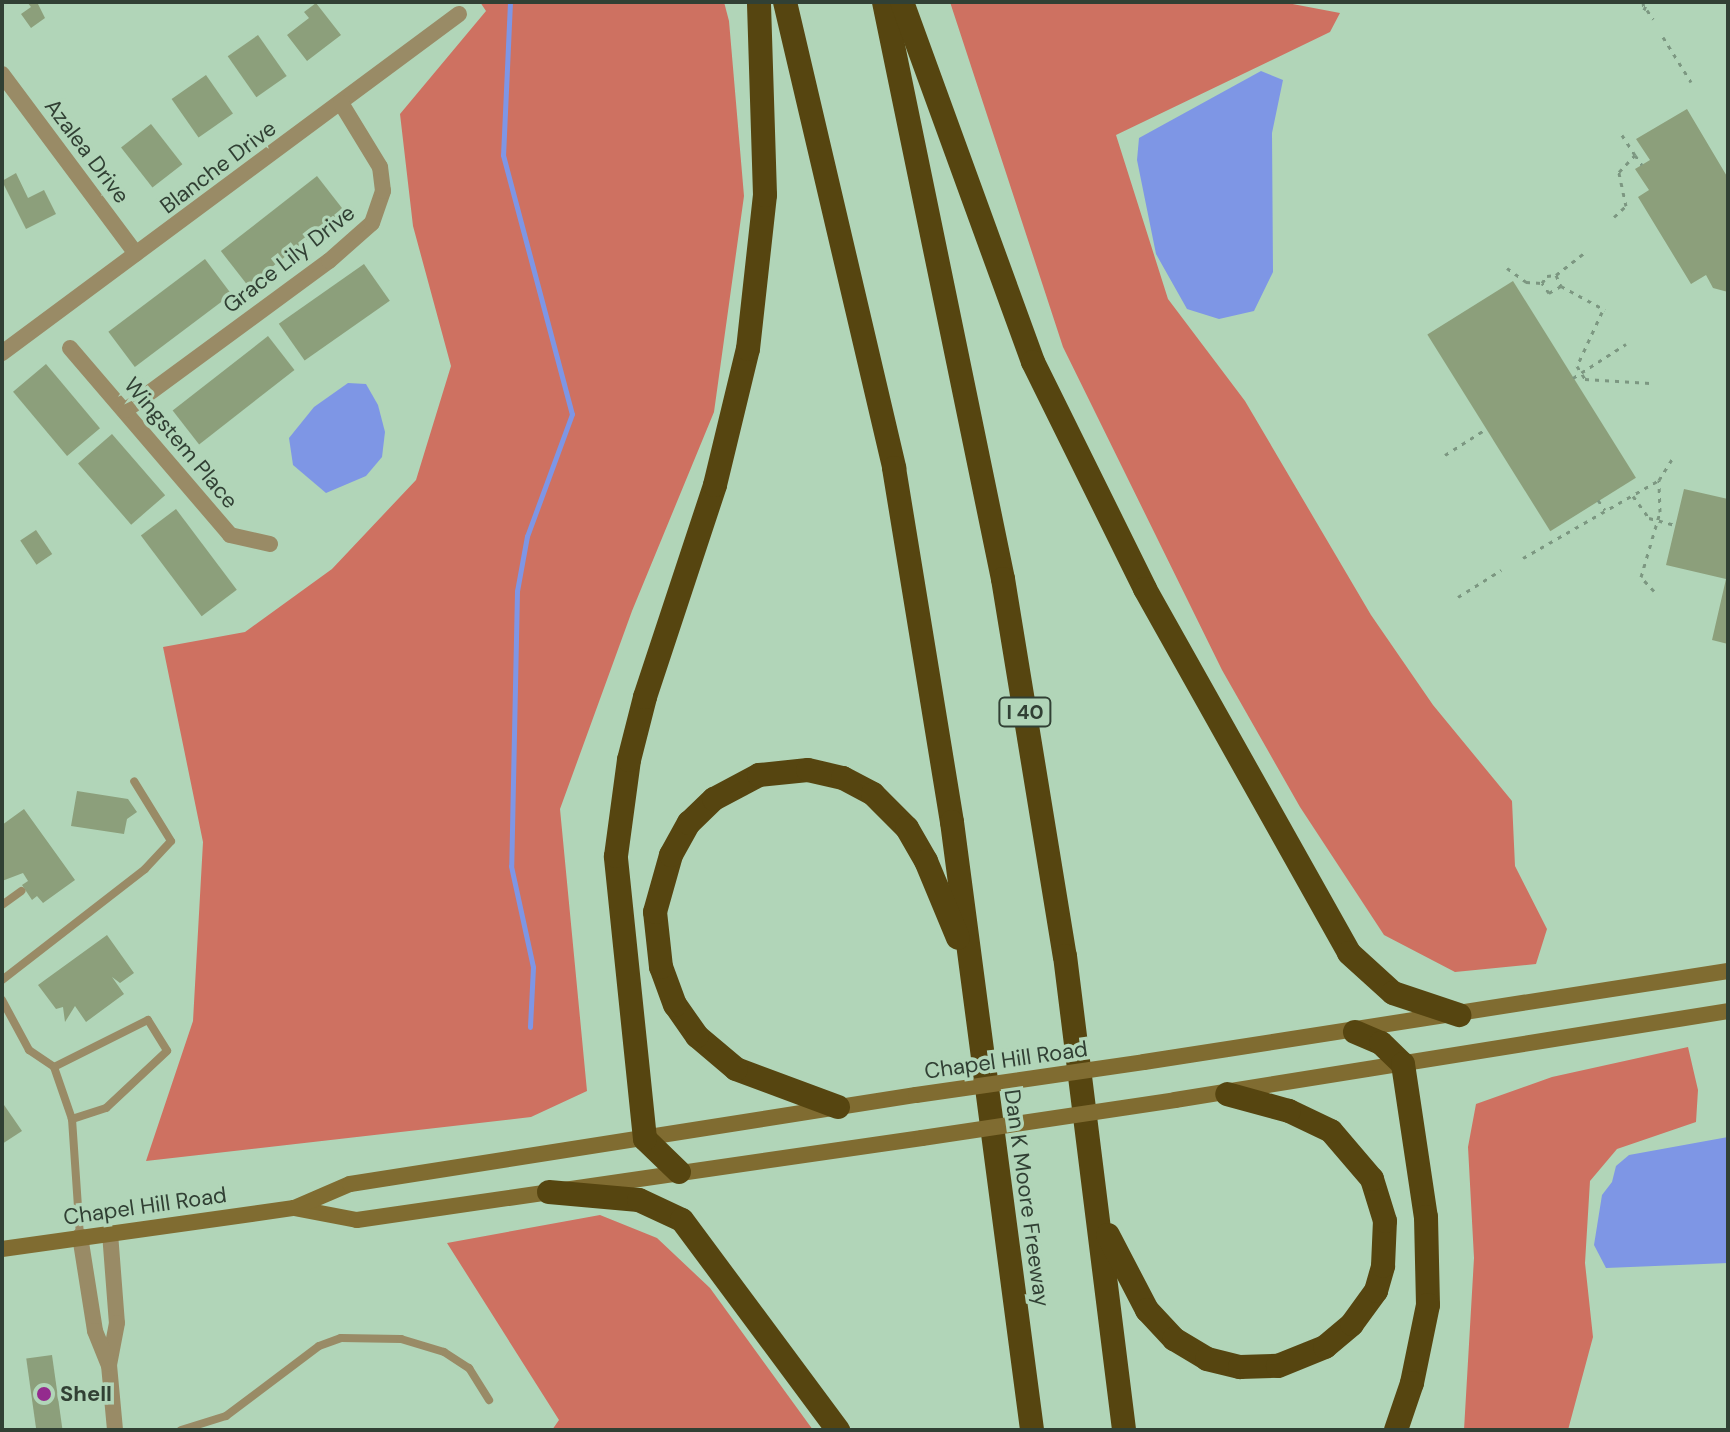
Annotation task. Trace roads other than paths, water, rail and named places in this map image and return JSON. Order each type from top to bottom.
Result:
[{"type":"highway","points":[[679,1172],[645,1139],[617,904],[621,808],[645,697],[715,485],[748,349],[765,195],[759,2]]},
{"type":"highway","points":[[785,2],[894,468],[952,822],[971,973]]},
{"type":"highway","name":"I 40","points":[[884,2],[1003,579],[1065,956],[1101,1221],[1124,1430]]},
{"type":"highway","points":[[902,2],[1033,362],[1145,589],[1349,953],[1393,993],[1459,1015]]},
{"type":"highway","points":[[838,1107],[736,1069],[697,1036],[675,1005],[661,967],[655,912],[671,855],[700,811],[729,789],[777,771],[817,771],[857,785],[884,803],[917,843],[971,973]]},
{"type":"highway","name":"Dan K Moore Freeway","points":[[971,973],[1032,1430]]},
{"type":"highway","points":[[1355,1032],[1381,1043],[1403,1064],[1429,1266],[1423,1336],[1396,1430]]},
{"type":"highway","points":[[1101,1221],[1147,1310],[1174,1339],[1207,1359],[1240,1367],[1278,1366],[1325,1347],[1352,1324],[1376,1291],[1385,1254],[1385,1221],[1372,1179],[1331,1131],[1289,1111],[1227,1094]]},
{"type":"highway","points":[[549,1192],[639,1200],[682,1220],[838,1430]]},
{"type":"main road","name":"Chapel Hill Road","points":[[2,1249],[294,1208],[350,1184],[916,1095],[1355,1032],[1728,971]]},
{"type":"main road","name":"Chapel Hill Road","points":[[294,1208],[357,1220],[1227,1094],[1265,1084],[1728,1011]]},
{"type":"street","name":"Blanche Drive","points":[[2,353],[341,103],[454,8]]},
{"type":"street","name":"Azalea Drive","points":[[2,74],[136,254]]},
{"type":"street","name":"Grace Lily Drive","points":[[126,410],[329,261],[372,223],[383,191],[380,167],[341,103]]},
{"type":"street","name":"Wingstem Place","points":[[70,348],[230,535],[270,544]]},
{"type":"street","points":[[110,1233],[117,1323],[109,1365],[115,1430]]},
{"type":"street","points":[[80,1236],[95,1331],[109,1365]]},
{"type":"lane","points":[[2,980],[145,869],[171,841],[134,781]]},
{"type":"lane","points":[[2,905],[21,891]]},
{"type":"lane","points":[[2,1000],[29,1050],[54,1067],[72,1119],[80,1236]]},
{"type":"lane","points":[[54,1067],[148,1020],[167,1051],[106,1108],[72,1119]]},
{"type":"lane","points":[[181,1430],[226,1416],[319,1346],[341,1338],[401,1339],[444,1352],[469,1368],[489,1400]]},
{"type":"water","points":[[1261,71],[1283,80],[1272,133],[1273,272],[1254,311],[1219,319],[1187,309],[1156,254],[1137,160],[1139,138]]},
{"type":"water","points":[[348,383],[366,384],[378,405],[385,432],[382,457],[366,476],[326,493],[293,465],[289,438],[314,407]]},
{"type":"water","points":[[1728,1137],[1728,1263],[1606,1268],[1594,1245],[1602,1195],[1612,1182],[1616,1166],[1629,1155]]},
{"type":"waterway","points":[[510,2],[503,155],[572,414],[527,536],[517,591],[511,866],[533,967],[530,1027]]},
{"type":"place","name":"Shell","points":[[44,1394]]}]
